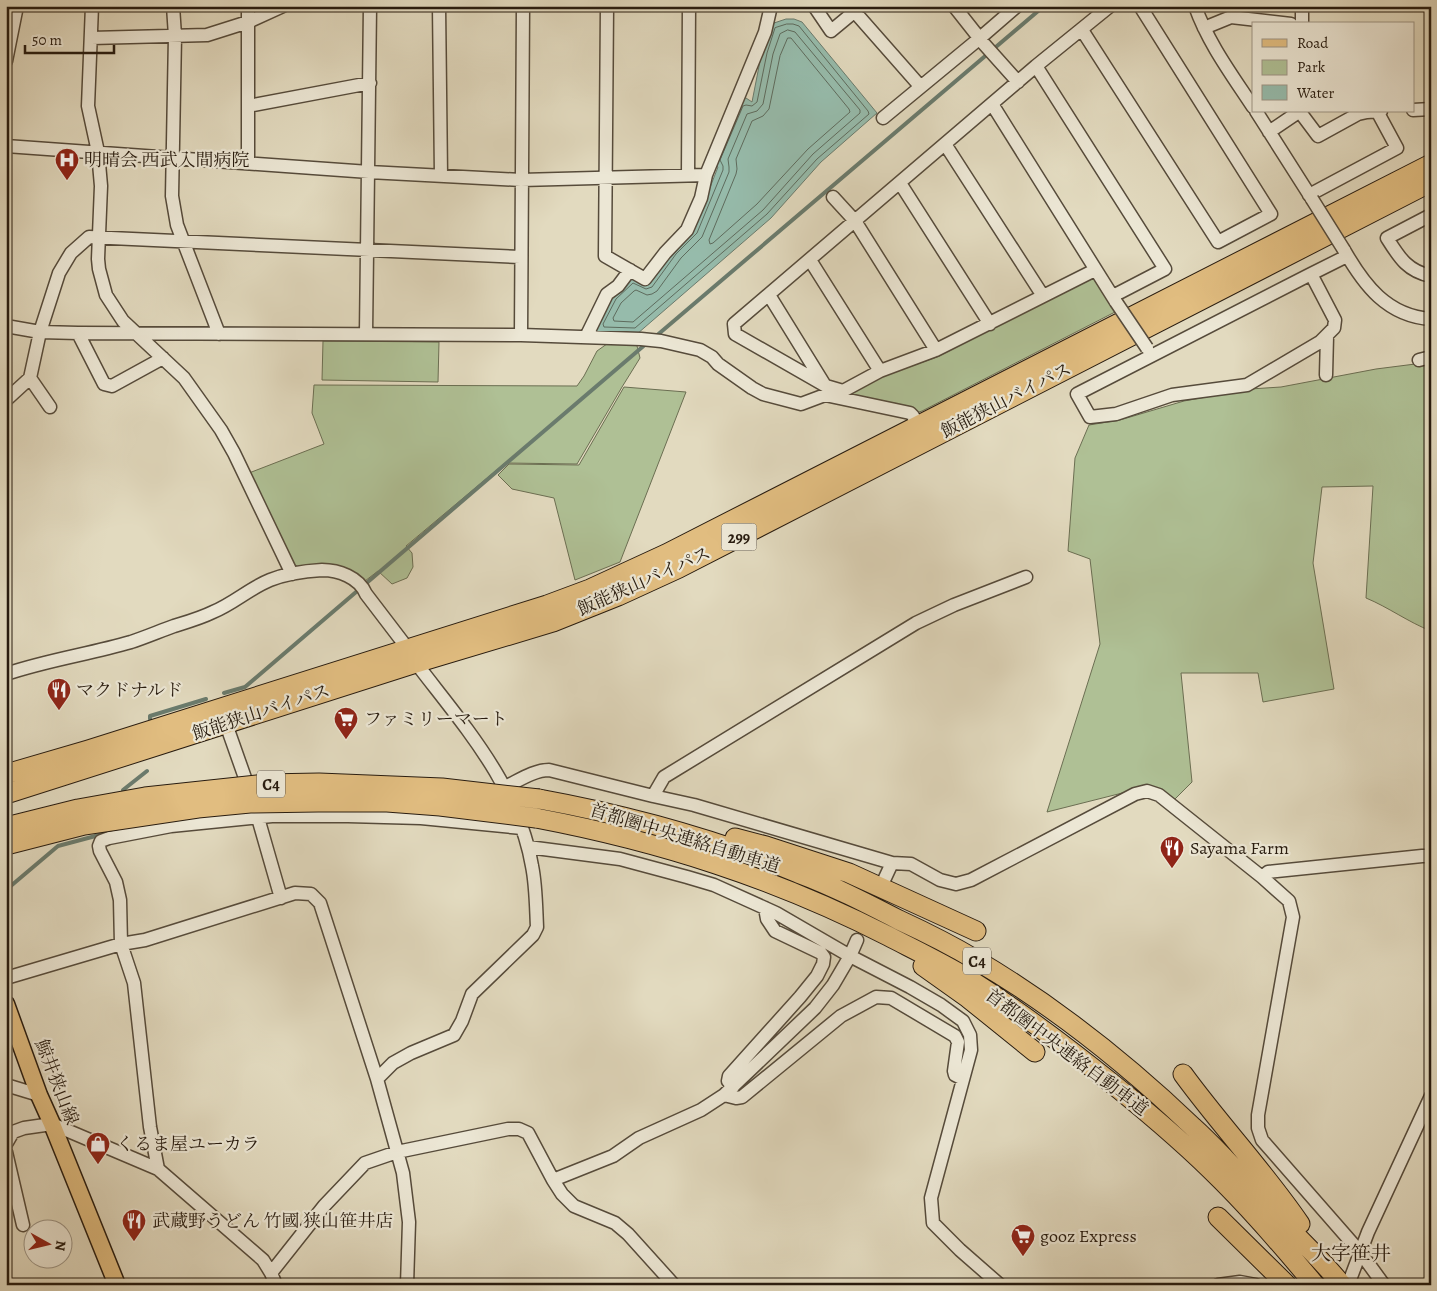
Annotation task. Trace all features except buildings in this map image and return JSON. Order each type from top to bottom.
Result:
[{"type":"highway","name":"飯能狭山バイパス","points":[[6,794],[226,724],[590,589],[666,554],[1431,164]]},
{"type":"highway","name":"飯能狭山バイパス","points":[[6,774],[412,656],[553,622],[618,596],[679,568],[1431,182]]},
{"type":"highway","name":"首都圏中央連絡自動車道","points":[[6,827],[78,809],[145,797],[265,784],[319,783],[442,788],[539,799],[582,807],[642,822],[749,854],[800,873],[869,905],[974,959],[1018,986],[1064,1019],[1150,1088],[1226,1158],[1342,1285]]},
{"type":"highway","name":"首都圏中央連絡自動車道","points":[[6,845],[84,825],[198,808],[250,803],[387,802],[459,808],[529,823],[624,837],[682,853],[746,874],[852,918],[918,951],[965,977],[1053,1037],[1137,1104],[1216,1174],[1315,1285]]},
{"type":"highway","points":[[582,807],[685,825],[766,846],[849,873],[976,931]]},
{"type":"highway","points":[[783,888],[920,964],[968,998],[1035,1052]]},
{"type":"highway","points":[[1183,1074],[1294,1215],[1329,1269]]},
{"type":"highway","points":[[1218,1217],[1287,1285]]},
{"type":"main road","name":"鯨井狭山線","points":[[6,1004],[39,1095],[117,1285]]},
{"type":"street","points":[[6,61],[17,6]]},
{"type":"street","points":[[92,6],[88,106],[98,152],[101,186],[98,259],[106,295],[123,321],[184,378],[221,430],[292,574]]},
{"type":"street","points":[[173,6],[175,36],[172,196],[177,225],[219,334]]},
{"type":"street","points":[[248,6],[248,163]]},
{"type":"street","points":[[90,38],[207,35],[248,22],[282,6]]},
{"type":"street","points":[[366,334],[370,6]]},
{"type":"street","points":[[440,6],[441,176]]},
{"type":"street","points":[[521,334],[523,6]]},
{"type":"street","points":[[607,6],[605,256],[645,279],[665,253],[688,230],[701,198],[706,176],[766,32],[771,6]]},
{"type":"street","points":[[688,175],[689,6]]},
{"type":"street","points":[[814,6],[831,31],[857,9],[920,86]]},
{"type":"street","points":[[954,6],[994,56],[1018,82]]},
{"type":"street","points":[[882,118],[920,86],[982,41],[1017,6]]},
{"type":"street","points":[[1096,270],[936,350],[880,371],[843,391],[826,386],[735,334],[734,324],[1036,66],[1110,6]]},
{"type":"street","points":[[1082,30],[1218,242],[1271,214],[1140,6]]},
{"type":"street","points":[[1195,6],[1216,51],[1252,105]]},
{"type":"street","points":[[1302,6],[1302,22]]},
{"type":"street","points":[[1204,28],[1231,17],[1274,22]]},
{"type":"street","points":[[1036,66],[1165,269],[1115,299]]},
{"type":"street","points":[[248,106],[370,83]]},
{"type":"street","points":[[992,104],[1149,352]]},
{"type":"street","points":[[1414,110],[1431,109]]},
{"type":"street","points":[[1257,112],[1370,289],[1380,299],[1407,314],[1431,319]]},
{"type":"street","points":[[1269,132],[1300,112],[1318,136],[1358,114],[1367,112]]},
{"type":"street","points":[[1311,197],[1397,148],[1378,112]]},
{"type":"street","points":[[945,144],[1043,296]]},
{"type":"street","points":[[6,146],[369,172],[521,180],[706,176]]},
{"type":"street","points":[[900,183],[990,324]]},
{"type":"street","points":[[833,197],[855,221],[936,350]]},
{"type":"street","points":[[1431,215],[1386,238],[1409,267],[1431,276]]},
{"type":"street","points":[[6,400],[30,378],[40,332],[56,282],[70,253],[89,237],[100,236],[367,251],[520,257]]},
{"type":"street","points":[[1311,274],[1335,320],[1334,328],[1320,342],[1247,384],[1172,395],[1116,414],[1090,417],[1077,394],[1149,352],[1311,274],[1346,253]]},
{"type":"street","points":[[810,260],[880,371]]},
{"type":"street","points":[[586,337],[607,294],[618,286],[630,270]]},
{"type":"street","points":[[769,295],[826,386]]},
{"type":"street","points":[[6,326],[40,332],[78,333],[521,334],[641,339],[700,350],[763,394],[801,404],[825,395],[910,414],[914,416],[918,426]]},
{"type":"street","points":[[78,333],[104,384],[112,386],[163,358]]},
{"type":"street","points":[[1326,374],[1327,336]]},
{"type":"street","points":[[30,378],[50,407]]},
{"type":"street","points":[[6,674],[31,666],[131,642],[215,612],[269,580],[292,574],[322,570],[350,576],[355,580],[480,747],[529,823],[528,846],[533,867],[537,927],[533,935],[472,994],[462,1022],[454,1035],[411,1053],[393,1063],[377,1079]]},
{"type":"street","points":[[653,796],[664,777],[916,623],[954,605],[1026,577]]},
{"type":"street","points":[[226,724],[258,817],[281,898]]},
{"type":"street","points":[[505,787],[537,772],[549,770],[694,805],[892,863],[911,864],[940,880],[956,884],[971,880],[1135,794],[1146,791],[1159,795],[1262,877],[1289,901],[1293,917],[1258,1115],[1258,1128],[1262,1140],[1360,1252],[1384,1285]]},
{"type":"street","points":[[158,1169],[150,1127],[134,984],[121,944],[120,900],[116,882],[100,851],[101,841],[171,826],[258,817],[348,816],[529,823]]},
{"type":"street","points":[[528,846],[620,859],[714,885],[765,908],[910,987],[941,1005],[963,1021],[970,1035],[971,1050],[931,1198],[933,1223],[1000,1285]]},
{"type":"street","points":[[1262,877],[1268,872],[1431,856]]},
{"type":"street","points":[[886,878],[892,863]]},
{"type":"street","points":[[6,978],[121,944],[146,940],[295,893],[311,894],[320,903],[377,1079],[398,1152],[403,1173],[408,1222],[407,1285]]},
{"type":"street","points":[[765,908],[766,919],[775,931],[820,953],[824,957],[823,964],[817,976],[800,997],[729,1076],[729,1091],[736,1098],[742,1097],[841,1016],[876,996],[891,998],[955,1036],[958,1042],[954,1071],[956,1075],[963,1079]]},
{"type":"street","points":[[554,1180],[613,1156],[639,1138],[701,1110],[729,1091],[815,1008],[833,985],[857,940]]},
{"type":"street","points":[[6,1085],[39,1095]]},
{"type":"street","points":[[1348,1285],[1368,1232],[1431,1096]]},
{"type":"street","points":[[8,1138],[13,1132],[24,1128],[52,1124],[158,1169],[263,1260],[276,1285]]},
{"type":"street","points":[[271,1273],[324,1206],[365,1163],[398,1152],[508,1129],[519,1129],[528,1133],[562,1194],[574,1206],[615,1223],[674,1285]]},
{"type":"street","points":[[6,1152],[22,1222]]},
{"type":"street","points":[[1218,1285],[1240,1282],[1256,1285]]},
{"type":"green space","points":[[1091,278],[1097,279],[1115,312],[922,411],[916,413],[846,395],[883,376],[937,357]]},
{"type":"green space","points":[[323,341],[439,342],[438,382],[322,380]]},
{"type":"green space","points":[[611,341],[636,342],[640,358],[577,464],[505,463],[406,546],[412,553],[413,567],[407,578],[392,584],[378,571],[365,581],[304,570],[292,565],[249,473],[324,444],[312,413],[314,385],[577,386],[597,351]]},
{"type":"green space","points":[[1431,362],[1431,631],[1366,598],[1373,486],[1322,487],[1313,563],[1334,689],[1263,702],[1258,673],[1181,673],[1192,782],[1175,799],[1146,787],[1047,812],[1100,644],[1090,559],[1068,551],[1075,458],[1089,425],[1120,420],[1184,401],[1250,389],[1281,387],[1376,369]]},
{"type":"green space","points":[[624,387],[686,392],[620,562],[575,580],[554,498],[512,489],[498,475],[509,464],[579,465]]},
{"type":"water","points":[[786,19],[802,22],[877,113],[821,162],[771,218],[637,334],[596,333],[595,330],[612,296],[632,277],[635,277],[673,251],[693,231],[718,167],[713,164],[742,97],[752,102],[762,51],[771,24]]},
{"type":"waterway","points":[[655,337],[1044,6]]},
{"type":"waterway","points":[[224,693],[245,687],[647,343]]},
{"type":"waterway","points":[[150,719],[150,716],[206,699]]},
{"type":"waterway","points":[[124,796],[123,790],[147,771]]},
{"type":"waterway","points":[[6,890],[58,846],[103,834]]},
{"type":"place","name":"明晴会 西武入間病院","points":[[67,181]]},
{"type":"place","name":"マクドナルド","points":[[59,711]]},
{"type":"place","name":"ファミリーマート","points":[[346,740]]},
{"type":"place","name":"Sayama Farm","points":[[1172,869]]},
{"type":"place","name":"くるま屋ユーカラ","points":[[98,1165]]},
{"type":"place","name":"武蔵野うどん 竹國 狭山笹井店","points":[[134,1242]]},
{"type":"place","name":"gooz Express","points":[[1023,1257]]},
{"type":"district","name":"大字笹井","points":[[1351,1253]]}]
